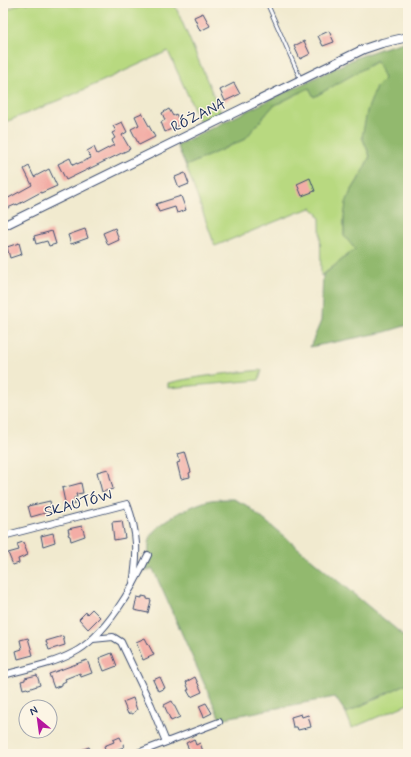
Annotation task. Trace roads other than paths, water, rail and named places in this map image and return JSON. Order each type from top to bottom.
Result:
[{"type":"street","name":"RÓŻANA","points":[[3,226],[372,46],[408,38]]},
{"type":"street","name":"SKAUTÓW","points":[[3,536],[127,504],[135,530],[137,559],[133,584]]},
{"type":"street","points":[[3,675],[61,659],[84,647],[93,639],[124,599],[148,555]]},
{"type":"street","points":[[93,639],[113,637],[121,642],[151,705],[166,742]]},
{"type":"street","points":[[135,754],[219,722]]},
{"type":"lane","points":[[267,3],[301,80]]}]
